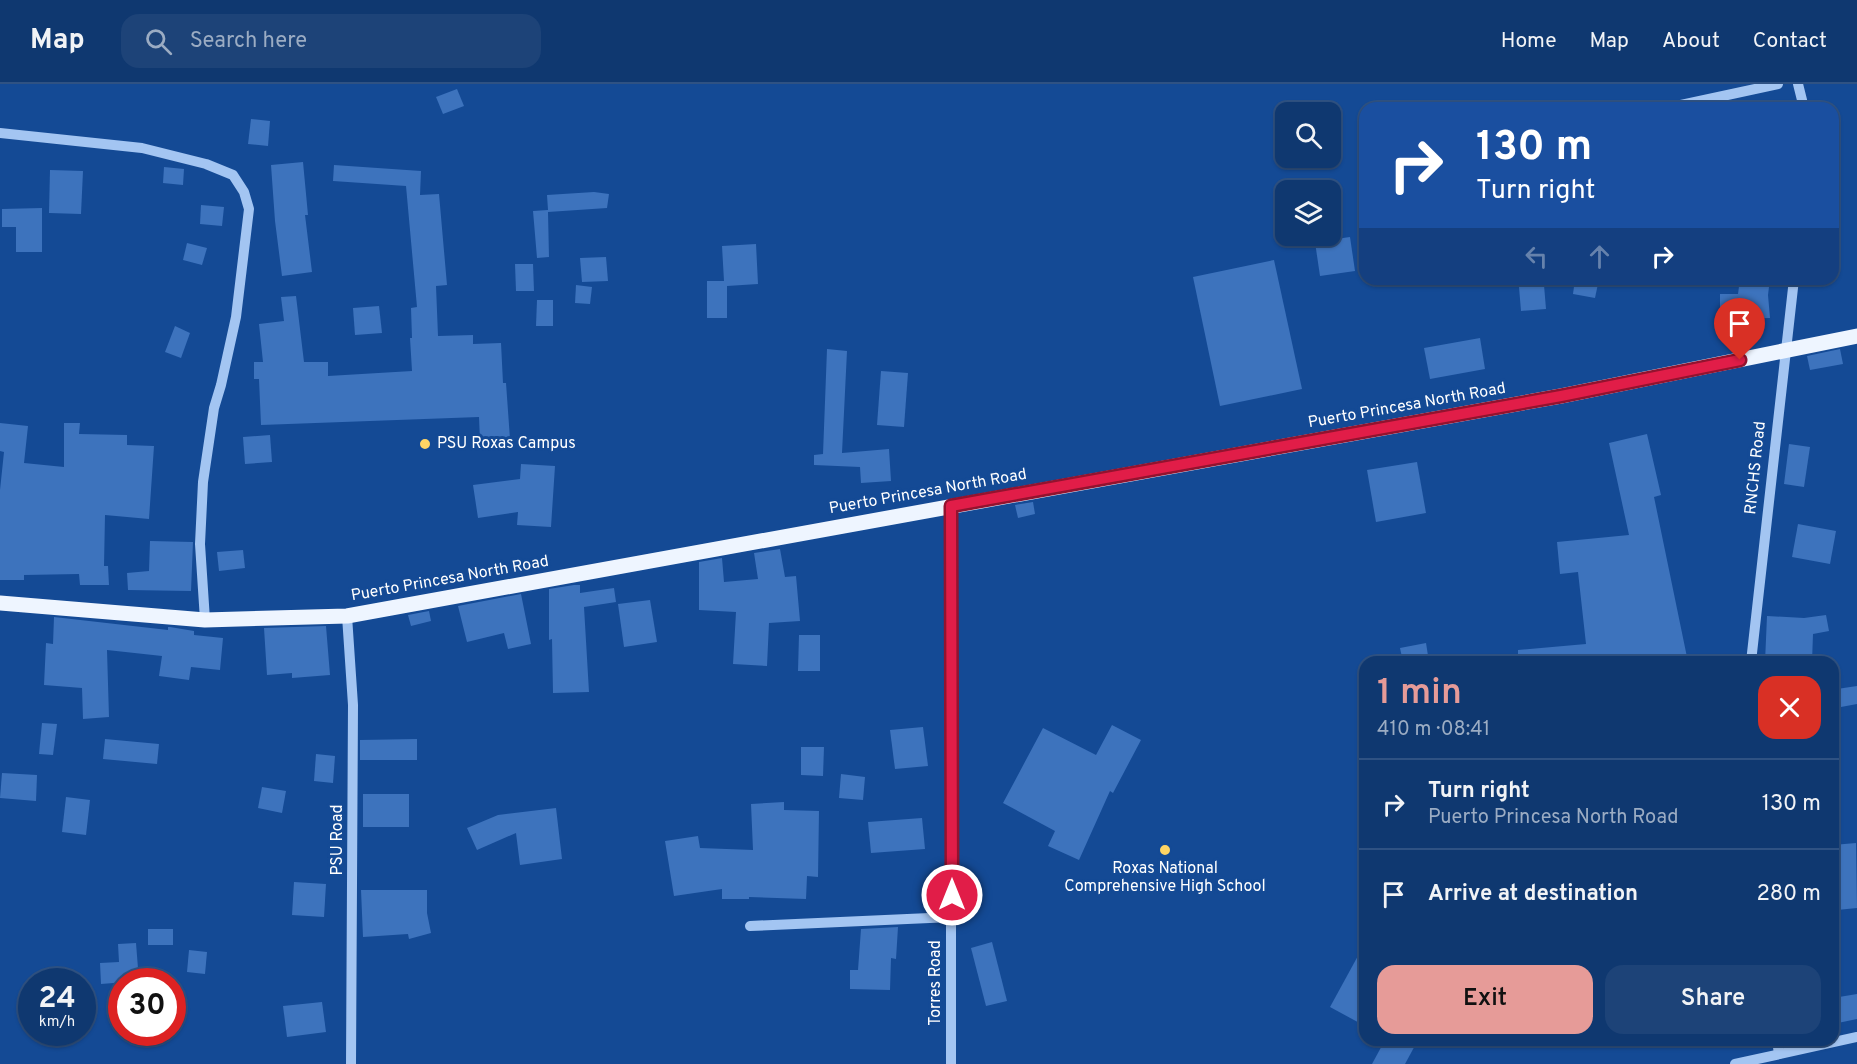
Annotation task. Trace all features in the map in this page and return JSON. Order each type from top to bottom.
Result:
[{"type":"main road","name":"Puerto Princesa North Road","points":[[0,603],[205,620],[347,616],[1561,396],[1857,336]]},
{"type":"street","points":[[1695,102],[1778,84]]},
{"type":"street","points":[[1798,84],[1802,102]]},
{"type":"street","points":[[0,133],[142,148],[206,164],[233,175],[244,192],[249,209],[236,317],[214,408],[203,482],[200,544],[205,620]]},
{"type":"street","name":"RNCHS Road","points":[[1752,656],[1793,285]]},
{"type":"street","name":"Torres Road","points":[[951,506],[951,1064]]},
{"type":"street","name":"PSU Road","points":[[347,616],[353,705],[351,1064]]},
{"type":"street","points":[[750,926],[952,918]]},
{"type":"street","points":[[1839,1040],[1857,1036]]},
{"type":"street","points":[[1778,1046],[1779,1054]]},
{"type":"street","points":[[1735,1064],[1814,1046]]},
{"type":"building","points":[[457,89],[464,106],[443,114],[436,97]]},
{"type":"building","points":[[251,119],[270,121],[268,146],[248,144]]},
{"type":"building","points":[[303,162],[308,215],[305,215],[312,272],[282,276],[271,165]]},
{"type":"building","points":[[334,165],[421,171],[420,195],[439,194],[447,285],[436,286],[438,336],[473,335],[473,344],[501,343],[510,439],[480,441],[479,417],[261,425],[259,379],[254,379],[254,362],[263,362],[259,324],[284,321],[281,297],[296,296],[304,362],[328,362],[328,376],[412,371],[411,308],[417,307],[406,186],[333,181]]},
{"type":"building","points":[[164,167],[184,169],[183,185],[163,183]]},
{"type":"building","points":[[50,170],[83,171],[81,214],[49,213]]},
{"type":"building","points":[[594,192],[609,194],[607,208],[548,212],[549,257],[537,258],[533,211],[548,210],[547,195]]},
{"type":"building","points":[[201,205],[224,207],[222,226],[200,224]]},
{"type":"building","points":[[42,208],[42,252],[16,252],[16,227],[2,227],[2,209]]},
{"type":"building","points":[[1350,237],[1355,271],[1320,276],[1316,246],[1341,246],[1341,238]]},
{"type":"building","points":[[187,243],[207,248],[202,265],[183,260]]},
{"type":"building","points":[[756,244],[758,284],[727,286],[727,318],[707,318],[707,281],[724,281],[722,246]]},
{"type":"building","points":[[606,257],[608,281],[582,282],[580,258]]},
{"type":"building","points":[[1274,260],[1302,389],[1220,406],[1193,277]]},
{"type":"building","points":[[515,264],[533,264],[534,291],[516,291]]},
{"type":"building","points":[[576,285],[592,287],[590,304],[575,303]]},
{"type":"building","points":[[1544,285],[1546,309],[1521,311],[1519,287]]},
{"type":"building","points":[[1574,285],[1598,285],[1595,298],[1573,294]]},
{"type":"building","points":[[1739,285],[1769,285],[1770,318],[1720,319],[1720,294],[1738,294]]},
{"type":"building","points":[[537,300],[553,300],[553,326],[536,326]]},
{"type":"building","points":[[379,306],[382,333],[355,335],[353,308]]},
{"type":"building","points":[[175,326],[190,333],[181,358],[165,352]]},
{"type":"building","points":[[1480,338],[1485,369],[1430,379],[1424,348]]},
{"type":"building","points":[[827,349],[847,351],[842,453],[889,449],[891,481],[861,483],[860,467],[814,465],[814,455],[823,454]]},
{"type":"building","points":[[1840,349],[1843,364],[1810,370],[1807,356]]},
{"type":"building","points":[[881,371],[908,373],[904,427],[877,425]]},
{"type":"building","points":[[0,423],[28,426],[24,463],[64,467],[64,423],[80,423],[79,434],[127,435],[127,445],[154,446],[149,519],[105,515],[104,566],[108,566],[109,585],[80,585],[79,574],[24,575],[24,580],[0,580],[0,490],[4,452],[0,451]]},
{"type":"building","points":[[1647,434],[1661,495],[1654,497],[1687,656],[1518,656],[1518,650],[1586,644],[1578,572],[1560,574],[1557,542],[1629,535],[1609,443]]},
{"type":"building","points":[[270,435],[272,462],[245,464],[243,437]]},
{"type":"building","points":[[1789,444],[1810,447],[1804,487],[1784,484]]},
{"type":"building","points":[[1417,462],[1426,513],[1376,522],[1367,470]]},
{"type":"building","points":[[521,464],[555,466],[551,527],[517,525],[518,512],[478,518],[473,485],[520,479]]},
{"type":"building","points":[[1033,502],[1035,514],[1018,518],[1015,505]]},
{"type":"building","points":[[1798,524],[1836,531],[1830,564],[1792,557]]},
{"type":"building","points":[[150,541],[193,542],[191,591],[128,590],[127,573],[149,571]]},
{"type":"building","points":[[780,549],[785,577],[796,576],[800,621],[769,623],[767,666],[733,664],[736,612],[699,610],[699,562],[722,558],[724,582],[758,579],[754,553]]},
{"type":"building","points":[[243,550],[245,568],[219,571],[217,552]]},
{"type":"building","points":[[580,585],[580,593],[614,588],[616,602],[584,607],[589,692],[553,693],[552,639],[549,640],[549,589]]},
{"type":"building","points":[[521,594],[531,644],[508,649],[504,633],[467,642],[458,606]]},
{"type":"building","points":[[650,600],[657,642],[624,647],[618,604]]},
{"type":"building","points":[[429,611],[431,621],[411,626],[408,615]]},
{"type":"building","points":[[1826,615],[1829,631],[1813,634],[1812,656],[1765,656],[1767,616],[1804,618]]},
{"type":"building","points":[[54,617],[168,630],[170,627],[194,631],[194,635],[223,638],[220,670],[191,667],[189,680],[159,676],[162,656],[107,650],[109,717],[83,719],[82,688],[44,685],[46,643],[53,644]]},
{"type":"building","points":[[326,626],[330,675],[292,678],[292,673],[267,675],[264,628]]},
{"type":"building","points":[[799,635],[820,635],[820,671],[798,671]]},
{"type":"building","points":[[1426,643],[1428,656],[1402,656],[1400,648]]},
{"type":"building","points":[[1857,686],[1857,704],[1841,707],[1839,689]]},
{"type":"building","points":[[42,723],[57,724],[53,755],[39,754]]},
{"type":"building","points":[[1112,725],[1141,740],[1113,793],[1110,791],[1079,860],[1048,846],[1055,831],[1003,803],[1043,728],[1096,755]]},
{"type":"building","points":[[923,727],[928,766],[895,769],[890,730]]},
{"type":"building","points":[[105,739],[159,744],[157,764],[103,759]]},
{"type":"building","points":[[417,739],[417,760],[360,760],[360,740]]},
{"type":"building","points":[[801,747],[824,747],[823,776],[801,775]]},
{"type":"building","points":[[316,754],[335,756],[333,783],[314,781]]},
{"type":"building","points":[[2,773],[37,775],[36,801],[0,798]]},
{"type":"building","points":[[841,774],[865,777],[863,800],[839,798]]},
{"type":"building","points":[[262,787],[286,791],[282,813],[258,808]]},
{"type":"building","points":[[363,794],[409,794],[409,827],[363,827]]},
{"type":"building","points":[[66,797],[90,800],[86,835],[62,832]]},
{"type":"building","points":[[784,802],[784,810],[819,811],[818,877],[807,876],[806,899],[749,897],[749,899],[722,899],[722,889],[674,896],[665,841],[698,836],[700,848],[753,850],[751,804]]},
{"type":"building","points":[[556,808],[562,859],[520,865],[516,833],[477,850],[467,828],[498,815]]},
{"type":"building","points":[[922,818],[925,849],[871,853],[868,822]]},
{"type":"building","points":[[1856,843],[1857,908],[1839,910],[1839,844]]},
{"type":"building","points":[[294,882],[326,884],[324,917],[292,915]]},
{"type":"building","points":[[361,890],[427,890],[427,913],[431,933],[409,939],[408,934],[363,937]]},
{"type":"building","points":[[898,927],[896,959],[891,958],[890,990],[850,989],[850,970],[858,970],[861,929]]},
{"type":"building","points":[[148,929],[173,929],[173,945],[148,945]]},
{"type":"building","points":[[992,942],[1007,1001],[986,1006],[971,948]]},
{"type":"building","points":[[136,943],[138,968],[108,968],[108,983],[101,984],[100,963],[119,962],[118,944]]},
{"type":"building","points":[[189,950],[207,952],[205,974],[187,972]]},
{"type":"building","points":[[1359,954],[1359,1023],[1330,1007]]},
{"type":"building","points":[[1857,994],[1857,1019],[1839,1023],[1839,997]]},
{"type":"building","points":[[322,1002],[326,1032],[287,1037],[283,1006]]},
{"type":"building","points":[[1382,1046],[1415,1046],[1405,1064],[1372,1064]]},
{"type":"place","name":"PSU Roxas Campus","points":[[425,444]]},
{"type":"place","name":"Roxas National Comprehensive High School","points":[[1165,850]]},
{"type":"route","points":[[952,895],[951,506],[1561,396],[1740,360]]}]
